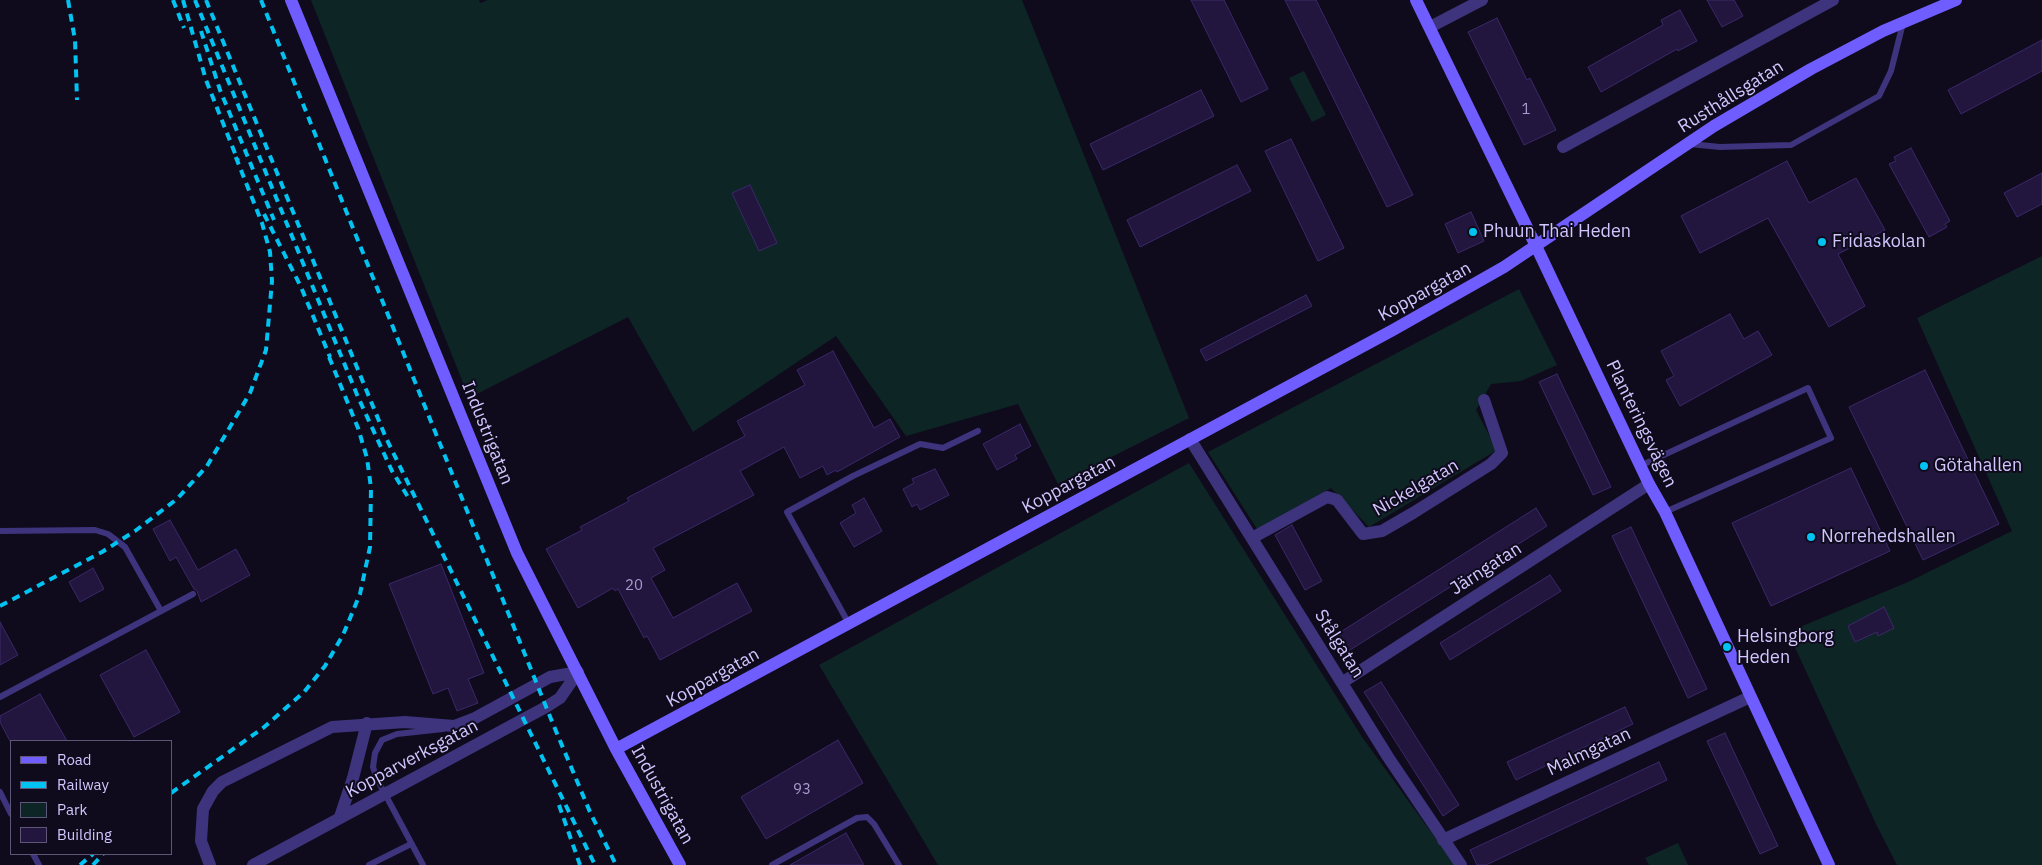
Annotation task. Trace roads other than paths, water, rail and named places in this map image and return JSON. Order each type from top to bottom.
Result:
[{"type":"street","name":"Industrigatan","points":[[291,0],[517,553],[616,749],[680,865]]},
{"type":"street","name":"Planteringsvägen","points":[[1416,0],[1536,246],[1640,466],[1665,512],[1829,865]]},
{"type":"street","points":[[1430,28],[1482,0]]},
{"type":"street","name":"Rusthållsgatan","points":[[1563,147],[1833,0]]},
{"type":"street","name":"Rusthållsgatan","points":[[1536,246],[1688,144],[1811,68],[1902,23],[1956,0]]},
{"type":"street","name":"Koppargatan","points":[[616,749],[1402,326],[1478,283],[1536,246]]},
{"type":"street","name":"Nickelgatan","points":[[1252,538],[1327,497],[1337,500],[1363,534],[1382,531],[1413,513],[1491,464],[1502,452],[1484,400]]},
{"type":"street","name":"Stålgatan","points":[[1190,439],[1388,757],[1442,840],[1461,865]]},
{"type":"street","name":"Järngatan","points":[[1343,682],[1649,484]]},
{"type":"street","points":[[210,865],[201,841],[203,809],[213,791],[222,782],[332,727],[367,723],[405,722],[454,726],[475,718],[550,677],[578,672]]},
{"type":"street","name":"Kopparverksgatan","points":[[253,865],[546,707],[560,698],[578,672]]},
{"type":"street","name":"Malmgatan","points":[[1442,840],[1750,697]]},
{"type":"street","points":[[340,817],[353,778],[367,723]]},
{"type":"lane","points":[[1688,144],[1720,147],[1791,145],[1879,96],[1892,71],[1902,23]]},
{"type":"lane","points":[[1640,466],[1808,388],[1830,438],[1665,512]]},
{"type":"lane","points":[[849,624],[787,512],[853,476],[920,444],[943,448],[978,431]]},
{"type":"lane","points":[[0,531],[95,530],[108,534],[125,548],[161,611]]},
{"type":"lane","points":[[0,697],[193,594]]},
{"type":"lane","points":[[422,865],[384,794],[373,767],[375,753],[382,740],[397,734],[440,730],[454,726]]},
{"type":"lane","points":[[0,792],[10,812]]},
{"type":"lane","points":[[772,865],[857,818],[867,817],[874,824],[899,865]]},
{"type":"lane","points":[[369,865],[411,844]]},
{"type":"railway","points":[[68,0],[75,40],[77,100]]},
{"type":"railway","points":[[173,0],[184,28]]},
{"type":"railway","points":[[183,0],[206,80],[238,161]]},
{"type":"railway","points":[[195,0],[358,397],[392,471],[408,497]]},
{"type":"railway","points":[[206,0],[386,438],[595,865]]},
{"type":"railway","points":[[261,0],[553,724],[590,812],[616,865]]},
{"type":"railway","points":[[201,31],[220,90],[274,220]]},
{"type":"railway","points":[[0,606],[102,552],[135,531],[177,499],[207,466],[250,393],[266,350],[272,281],[270,252],[262,223],[235,155]]},
{"type":"railway","points":[[264,214],[301,287],[330,357]]},
{"type":"railway","points":[[172,792],[263,728],[304,692],[325,666],[343,635],[360,594],[370,547],[371,488],[367,458],[358,428],[327,352]]},
{"type":"railway","points":[[559,805],[580,865]]},
{"type":"railway","points":[[80,865],[92,855]]},
{"type":"railway","points":[[93,865],[102,855]]},
{"type":"place","name":"Phuun Thai Heden","points":[[1473,232]]},
{"type":"place","name":"Fridaskolan","points":[[1822,242]]},
{"type":"place","name":"Götahallen","points":[[1924,466]]},
{"type":"place","name":"Norrehedshallen","points":[[1811,537]]},
{"type":"place","name":"Helsingborg Heden","points":[[1727,647]]}]
